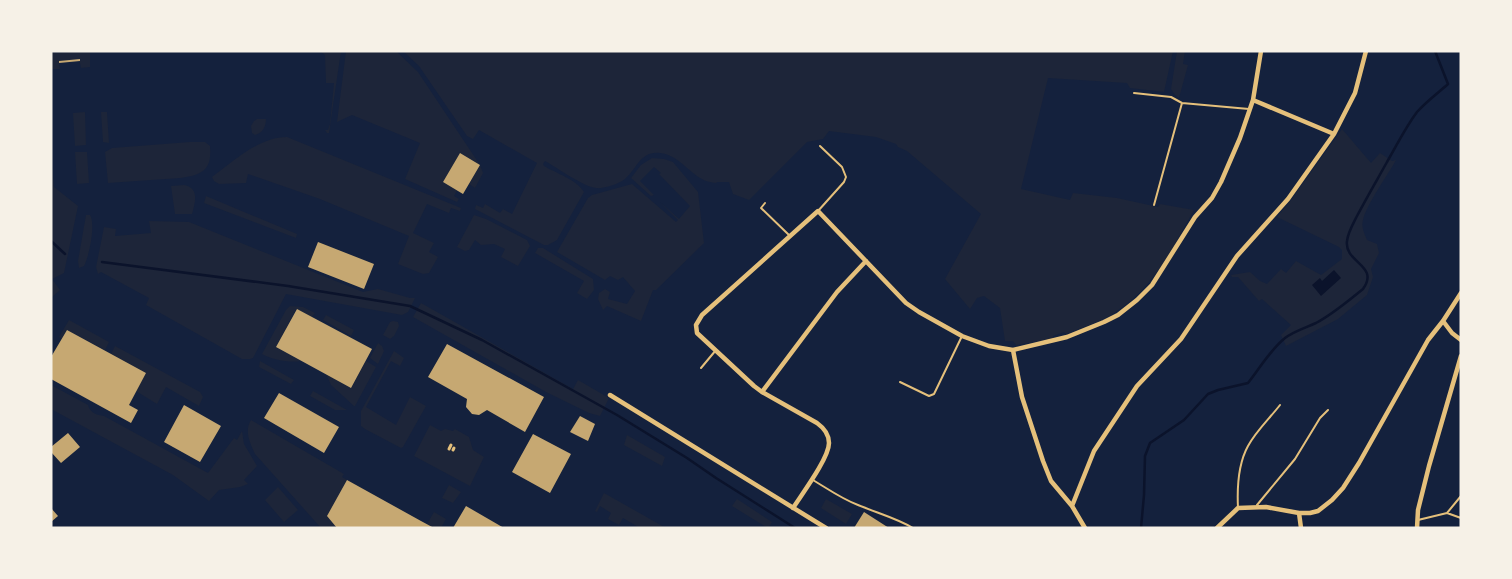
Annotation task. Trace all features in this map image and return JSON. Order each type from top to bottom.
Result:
[{"type":"street","points":[[794,508],[812,479],[828,446],[828,436],[825,430],[817,423],[754,386],[697,333],[696,325],[698,319],[818,211],[906,302],[919,312],[962,336],[989,346],[1013,350],[1051,342],[1104,322],[1118,315],[1146,292],[1157,278],[1195,217],[1212,198],[1231,161],[1253,100],[1261,51]]},
{"type":"street","points":[[1072,506],[1094,451],[1137,386],[1180,339],[1237,256],[1288,199],[1334,134],[1355,93],[1366,51]]},
{"type":"street","points":[[1253,100],[1334,134]]},
{"type":"street","points":[[762,392],[837,292],[866,261]]},
{"type":"street","points":[[1217,528],[1238,508],[1266,507],[1299,513],[1318,511],[1332,500],[1343,488],[1359,464],[1428,340],[1461,294]]},
{"type":"street","points":[[1443,321],[1452,333],[1461,340]]},
{"type":"street","points":[[1013,350],[1022,397],[1048,474],[1055,488],[1072,506],[1085,528]]},
{"type":"street","points":[[1417,528],[1418,510],[1429,466],[1461,356]]},
{"type":"street","points":[[610,395],[826,528]]},
{"type":"street","points":[[1299,513],[1301,528]]},
{"type":"lane","points":[[1134,92],[1171,97],[1182,103],[1249,109]]},
{"type":"lane","points":[[1154,205],[1182,103]]},
{"type":"lane","points":[[818,211],[844,182],[846,177],[842,167],[820,146]]},
{"type":"lane","points":[[765,203],[761,208],[790,236]]},
{"type":"lane","points":[[900,382],[929,396],[934,394],[962,336]]},
{"type":"lane","points":[[701,368],[716,350]]},
{"type":"lane","points":[[1238,508],[1237,493],[1245,453],[1256,434],[1280,406]]},
{"type":"lane","points":[[1255,507],[1295,459],[1320,418],[1328,410]]},
{"type":"lane","points":[[812,479],[835,494],[858,505],[894,518],[913,528]]},
{"type":"lane","points":[[1448,514],[1461,496]]},
{"type":"lane","points":[[1418,520],[1448,514],[1461,518]]},
{"type":"shaded area","points":[[90,51],[90,67],[81,68],[79,59],[59,61],[60,69],[51,69],[51,53]]},
{"type":"shaded area","points":[[320,51],[341,51],[329,133],[325,130],[328,130],[330,124],[334,83],[326,83],[325,55]]},
{"type":"shaded area","points":[[346,51],[396,51],[418,72],[480,165],[460,153],[443,182],[457,190],[454,196],[459,199],[457,202],[405,179],[420,143],[352,115],[337,122]]},
{"type":"shaded area","points":[[403,51],[1173,51],[1164,92],[1130,88],[1127,83],[1048,78],[1021,189],[1070,200],[1073,193],[1117,198],[1158,207],[1160,204],[1194,210],[1162,265],[1152,278],[1142,290],[1112,315],[1066,334],[1064,332],[1053,336],[1053,339],[1016,345],[1013,341],[1005,341],[1000,308],[984,296],[977,298],[970,309],[945,279],[981,214],[907,151],[896,144],[876,137],[829,131],[823,139],[807,142],[749,200],[733,194],[729,182],[716,183],[705,181],[666,154],[653,153],[648,155],[622,181],[611,186],[599,188],[585,184],[545,161],[544,166],[571,180],[584,192],[557,240],[544,245],[475,209],[476,205],[483,208],[485,204],[500,213],[503,209],[512,214],[537,163],[479,130],[473,139],[467,136],[419,66]]},
{"type":"shaded area","points":[[1177,51],[1185,51],[1183,64],[1188,65],[1179,98],[1171,89]]},
{"type":"shaded area","points":[[85,112],[86,145],[75,146],[73,113]]},
{"type":"shaded area","points":[[101,112],[107,112],[109,143],[103,142]]},
{"type":"shaded area","points":[[257,119],[266,119],[266,122],[262,131],[255,135],[252,133],[251,126]]},
{"type":"shaded area","points":[[1342,129],[1371,163],[1380,153],[1392,161],[1396,160],[1368,206],[1362,223],[1367,240],[1377,244],[1379,253],[1371,269],[1373,277],[1367,295],[1338,319],[1286,346],[1281,335],[1291,325],[1262,299],[1259,301],[1238,277],[1232,277],[1231,275],[1250,272],[1260,281],[1267,284],[1281,269],[1286,273],[1296,261],[1321,275],[1342,259],[1342,250],[1339,247],[1277,217]]},
{"type":"shaded area","points":[[287,137],[461,208],[460,211],[451,208],[449,213],[427,204],[413,233],[434,243],[429,252],[438,257],[429,273],[423,274],[398,264],[409,236],[320,199],[248,174],[246,183],[219,184],[214,181],[212,177],[247,151],[267,141]]},
{"type":"shaded area","points":[[205,142],[210,146],[209,161],[200,173],[180,178],[108,183],[105,152],[112,148]]},
{"type":"shaded area","points":[[75,152],[87,152],[89,183],[77,184]]},
{"type":"shaded area","points":[[51,155],[54,187],[78,206],[64,273],[52,279],[60,290],[51,298]]},
{"type":"shaded area","points":[[652,158],[673,162],[698,192],[704,243],[656,290],[653,290],[641,321],[607,306],[603,310],[598,299],[599,293],[605,289],[610,292],[608,299],[627,304],[635,291],[623,277],[618,280],[610,276],[605,280],[557,252],[588,198],[592,195],[632,184],[676,222],[678,220],[660,202],[679,219],[690,206],[659,174],[661,173],[654,167],[640,181],[654,195],[651,196],[631,178],[641,165]]},
{"type":"shaded area","points":[[480,165],[483,173],[475,188],[469,184]]},
{"type":"shaded area","points":[[184,185],[192,189],[194,193],[195,201],[192,214],[175,214],[171,186]]},
{"type":"shaded area","points":[[206,196],[297,234],[296,238],[204,203]]},
{"type":"shaded area","points":[[86,215],[90,215],[92,219],[91,240],[84,266],[79,268],[78,261]]},
{"type":"shaded area","points":[[474,215],[486,219],[527,240],[530,246],[518,266],[501,257],[505,249],[494,244],[481,245],[475,240],[469,250],[465,251],[457,247]]},
{"type":"shaded area","points":[[149,221],[189,222],[363,292],[378,289],[415,298],[408,312],[402,315],[286,294],[253,358],[242,359],[146,305],[149,298],[101,272],[98,274],[96,267],[104,227],[116,229],[115,236],[151,233]]},
{"type":"shaded area","points":[[538,248],[543,248],[593,279],[594,290],[587,299],[577,293],[584,281],[535,253]]},
{"type":"shaded area","points":[[1334,270],[1341,278],[1321,296],[1312,285],[1320,278],[1322,281]]},
{"type":"shaded area","points":[[421,303],[573,389],[578,380],[609,398],[600,416],[589,413],[546,392],[413,317]]},
{"type":"shaded area","points":[[290,306],[303,307],[315,313],[312,317],[296,309],[276,347],[301,361],[291,362],[262,354]]},
{"type":"shaded area","points":[[326,315],[354,330],[351,336],[323,320]]},
{"type":"shaded area","points":[[69,320],[109,342],[105,350],[67,330],[62,339],[59,337]]},
{"type":"shaded area","points":[[390,322],[398,322],[399,326],[394,336],[390,339],[383,335]]},
{"type":"shaded area","points":[[378,343],[384,351],[378,364],[370,358]]},
{"type":"shaded area","points":[[115,346],[200,392],[203,397],[199,406],[166,387],[157,404],[136,391],[146,373],[111,354]]},
{"type":"shaded area","points":[[394,351],[404,358],[400,366],[391,361],[366,407],[396,425],[410,397],[426,406],[401,448],[361,426],[361,411]]},
{"type":"shaded area","points":[[260,361],[294,380],[291,384],[259,367]]},
{"type":"shaded area","points":[[366,361],[376,367],[354,406],[331,385],[326,374],[351,388]]},
{"type":"shaded area","points":[[51,385],[88,405],[94,413],[104,416],[208,473],[234,438],[237,440],[242,431],[244,444],[257,466],[244,480],[248,484],[219,490],[209,501],[173,475],[51,409]]},
{"type":"shaded area","points":[[313,391],[347,410],[335,410],[310,396]]},
{"type":"shaded area","points":[[251,420],[344,474],[342,477],[347,480],[327,516],[337,528],[321,528],[255,454],[248,433]]},
{"type":"shaded area","points":[[430,425],[441,431],[445,429],[453,431],[455,429],[469,437],[473,450],[484,457],[470,486],[414,456]]},
{"type":"shaded area","points":[[627,435],[665,457],[662,466],[624,445]]},
{"type":"shaded area","points":[[449,485],[461,492],[453,503],[442,498]]},
{"type":"shaded area","points":[[278,487],[298,510],[284,522],[265,500]]},
{"type":"shaded area","points":[[604,493],[666,528],[640,528],[623,518],[619,525],[608,519],[611,513],[600,506],[597,512],[595,511]]},
{"type":"shaded area","points":[[737,499],[772,522],[769,527],[732,506]]},
{"type":"shaded area","points":[[826,499],[852,514],[846,524],[821,508]]},
{"type":"shaded area","points":[[434,512],[446,519],[441,528],[433,528],[427,524]]},
{"type":"building","points":[[80,59],[80,61],[59,63],[59,61]]},
{"type":"building","points":[[460,153],[480,165],[463,194],[443,182]]},
{"type":"building","points":[[318,242],[374,264],[364,289],[308,267]]},
{"type":"building","points":[[297,309],[372,349],[351,388],[276,347]]},
{"type":"building","points":[[67,330],[146,373],[129,405],[138,410],[131,423],[51,379],[51,357]]},
{"type":"building","points":[[447,344],[544,397],[525,432],[487,410],[479,415],[472,414],[466,407],[467,399],[428,377]]},
{"type":"building","points":[[279,393],[339,427],[324,453],[264,418]]},
{"type":"building","points":[[184,405],[221,426],[200,462],[164,442]]},
{"type":"building","points":[[580,416],[595,424],[588,441],[570,432]]},
{"type":"building","points":[[68,433],[80,447],[61,463],[51,452],[51,447]]},
{"type":"building","points":[[533,434],[571,454],[550,493],[512,472]]},
{"type":"building","points":[[347,480],[434,528],[337,528],[327,516]]},
{"type":"building","points":[[466,506],[504,528],[453,528]]},
{"type":"building","points":[[51,508],[58,516],[51,522]]},
{"type":"building","points":[[864,512],[889,528],[854,528]]},
{"type":"waterway","points":[[1141,528],[1145,456],[1150,443],[1184,420],[1208,394],[1248,383],[1285,338],[1296,331],[1316,323],[1363,289],[1367,281],[1367,274],[1348,248],[1348,234],[1364,202],[1413,118],[1424,105],[1448,84],[1435,51]]},
{"type":"waterway","points":[[51,241],[65,254]]},
{"type":"waterway","points":[[102,262],[288,286],[410,306],[482,340],[617,415],[795,528]]}]
